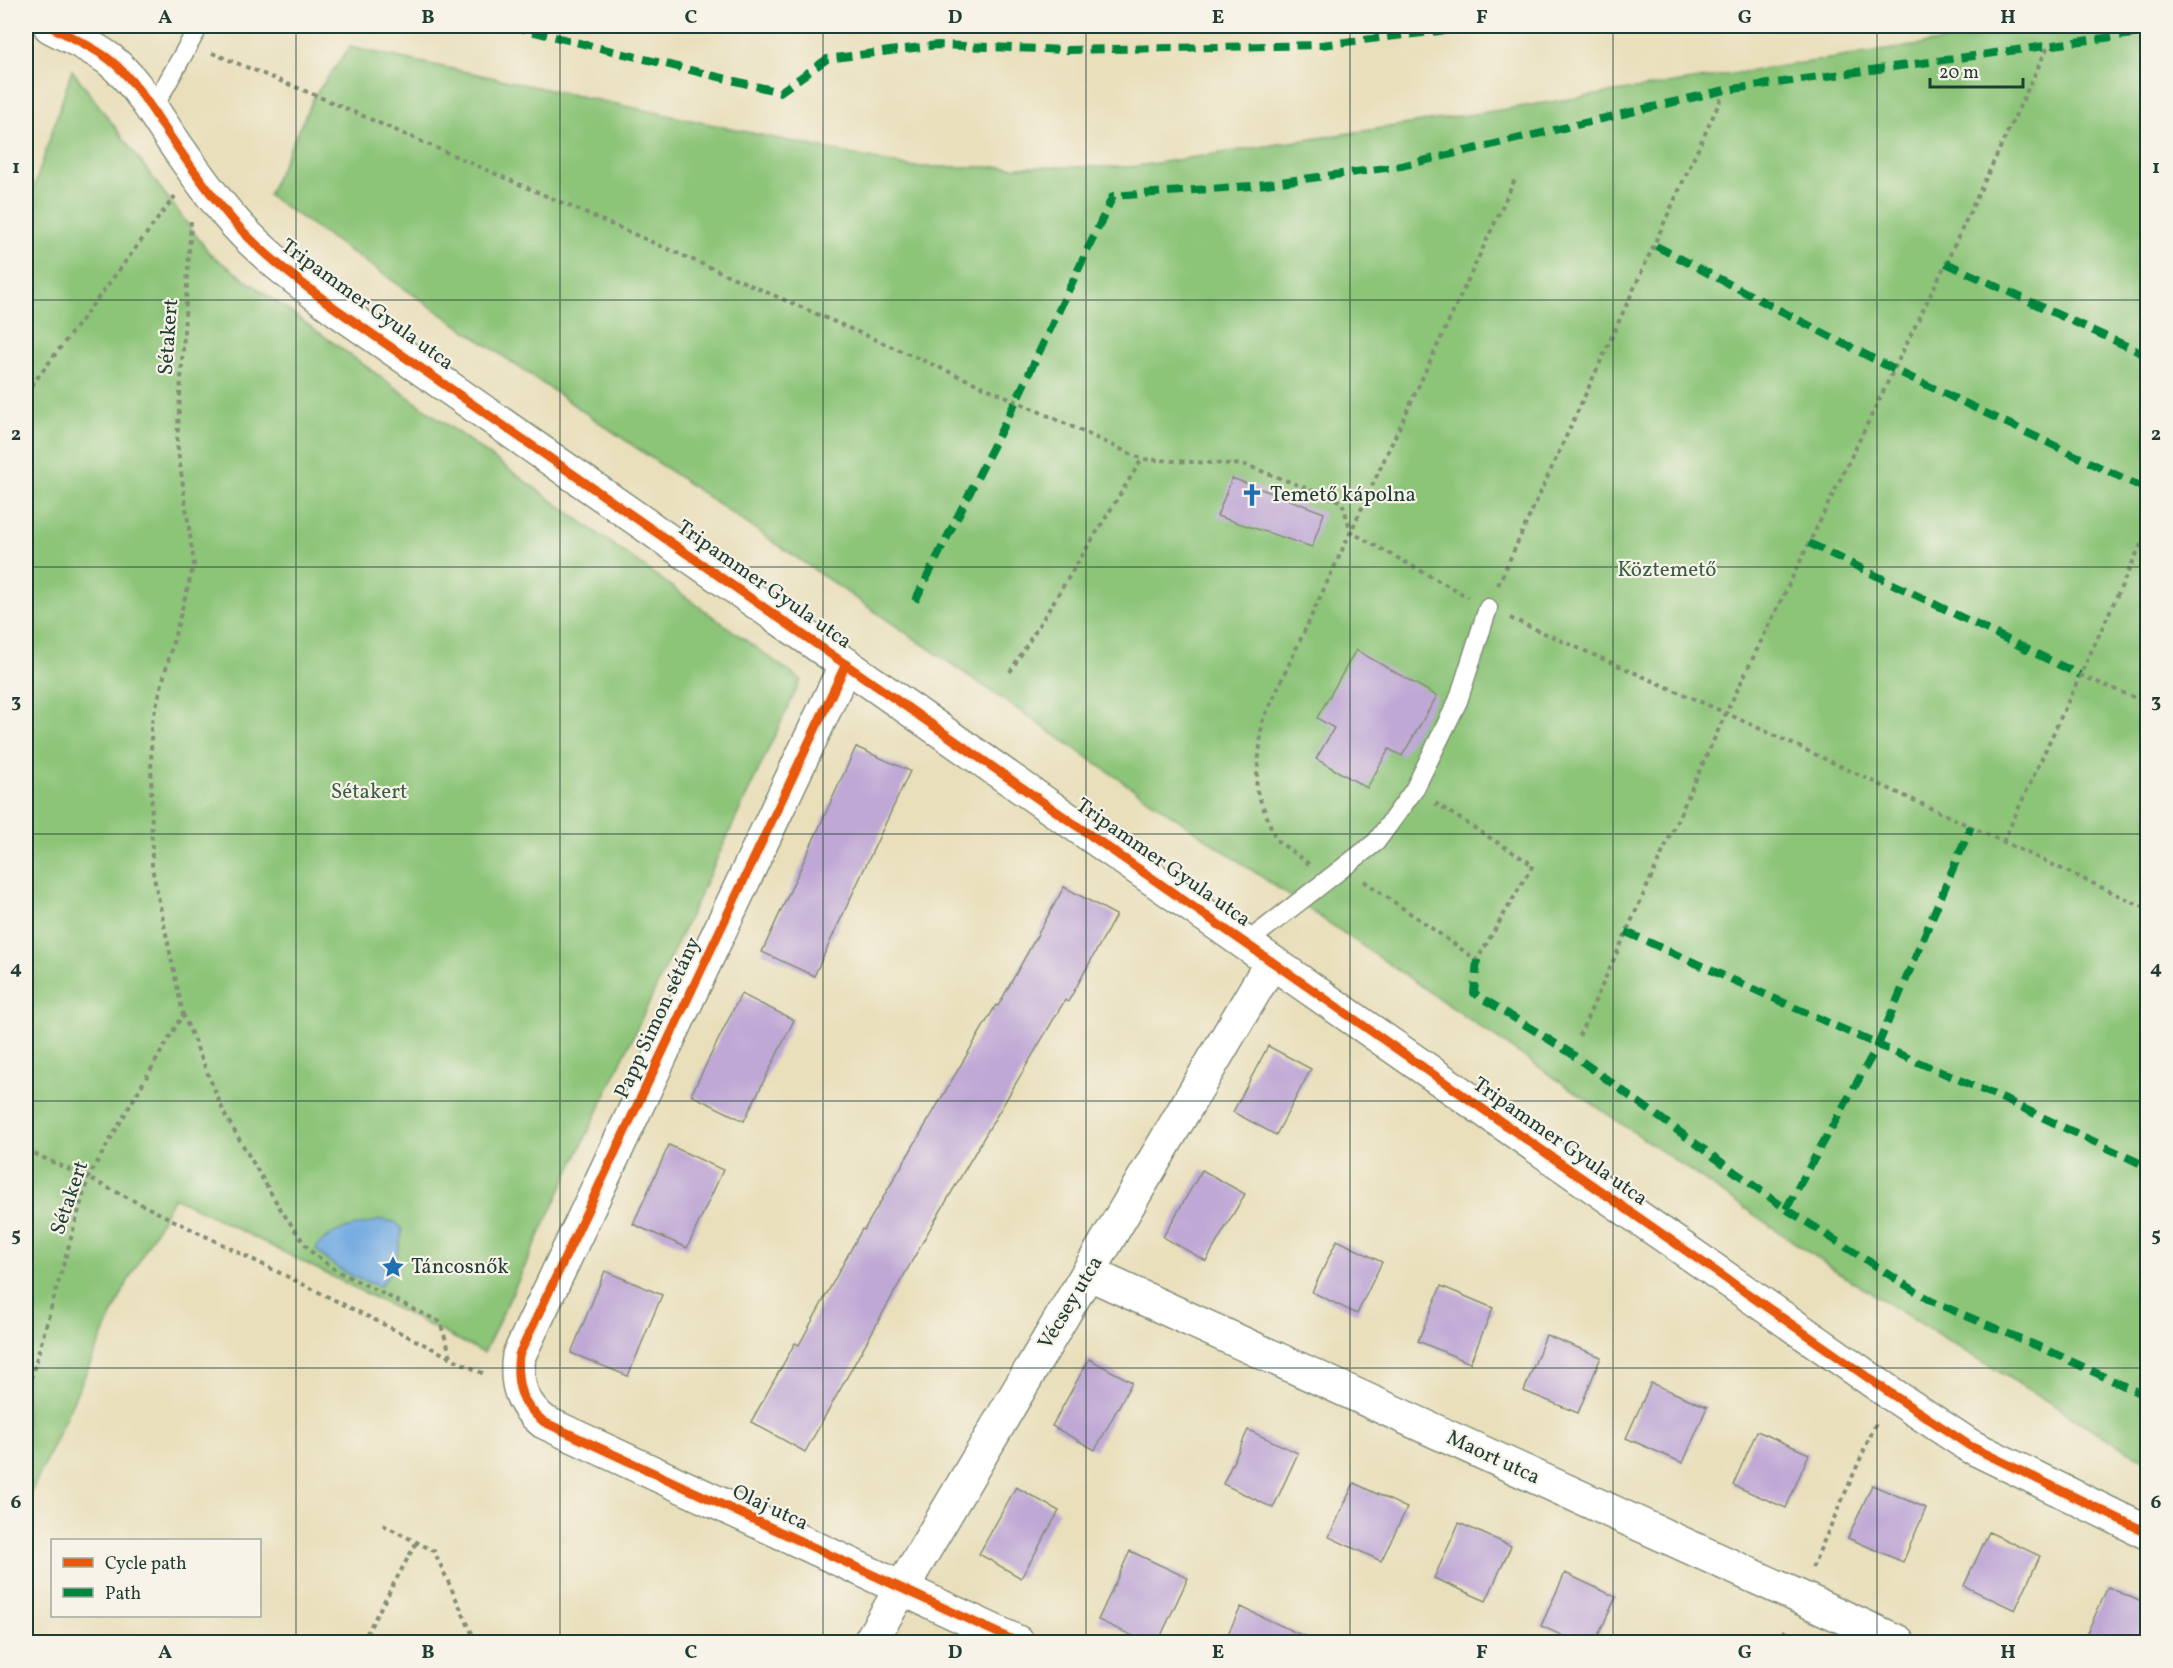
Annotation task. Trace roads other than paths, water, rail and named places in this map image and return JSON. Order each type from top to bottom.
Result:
[{"type":"street","name":"Tripammer Gyula utca","points":[[50,26],[109,59],[140,90],[194,172],[247,235],[294,277],[1246,943],[1271,963],[1890,1393],[1970,1446],[2148,1533]]},
{"type":"street","name":"Papp Simon sétány","points":[[519,1391],[519,1355],[846,664]]},
{"type":"street","name":"Vécsey utca","points":[[870,1642],[1271,963]]},
{"type":"street","name":"Maort utca","points":[[1088,1273],[1898,1642]]},
{"type":"street","name":"Olaj utca","points":[[519,1391],[534,1414],[544,1422],[1017,1642]]},
{"type":"lane","points":[[152,110],[199,26]]},
{"type":"lane","points":[[1246,943],[1376,842],[1414,790],[1458,701],[1488,608]]},
{"type":"water","points":[[380,1220],[395,1222],[402,1229],[396,1259],[380,1286],[345,1272],[329,1262],[316,1249],[321,1242],[336,1232]]},
{"type":"place","name":"Temető kápolna","points":[[1252,495]]},
{"type":"place","name":"Táncosnők","points":[[393,1267]]},
{"type":"park label","name":"Köztemető","points":[[1667,570]]},
{"type":"park label","name":"Sétakert","points":[[369,792]]}]
